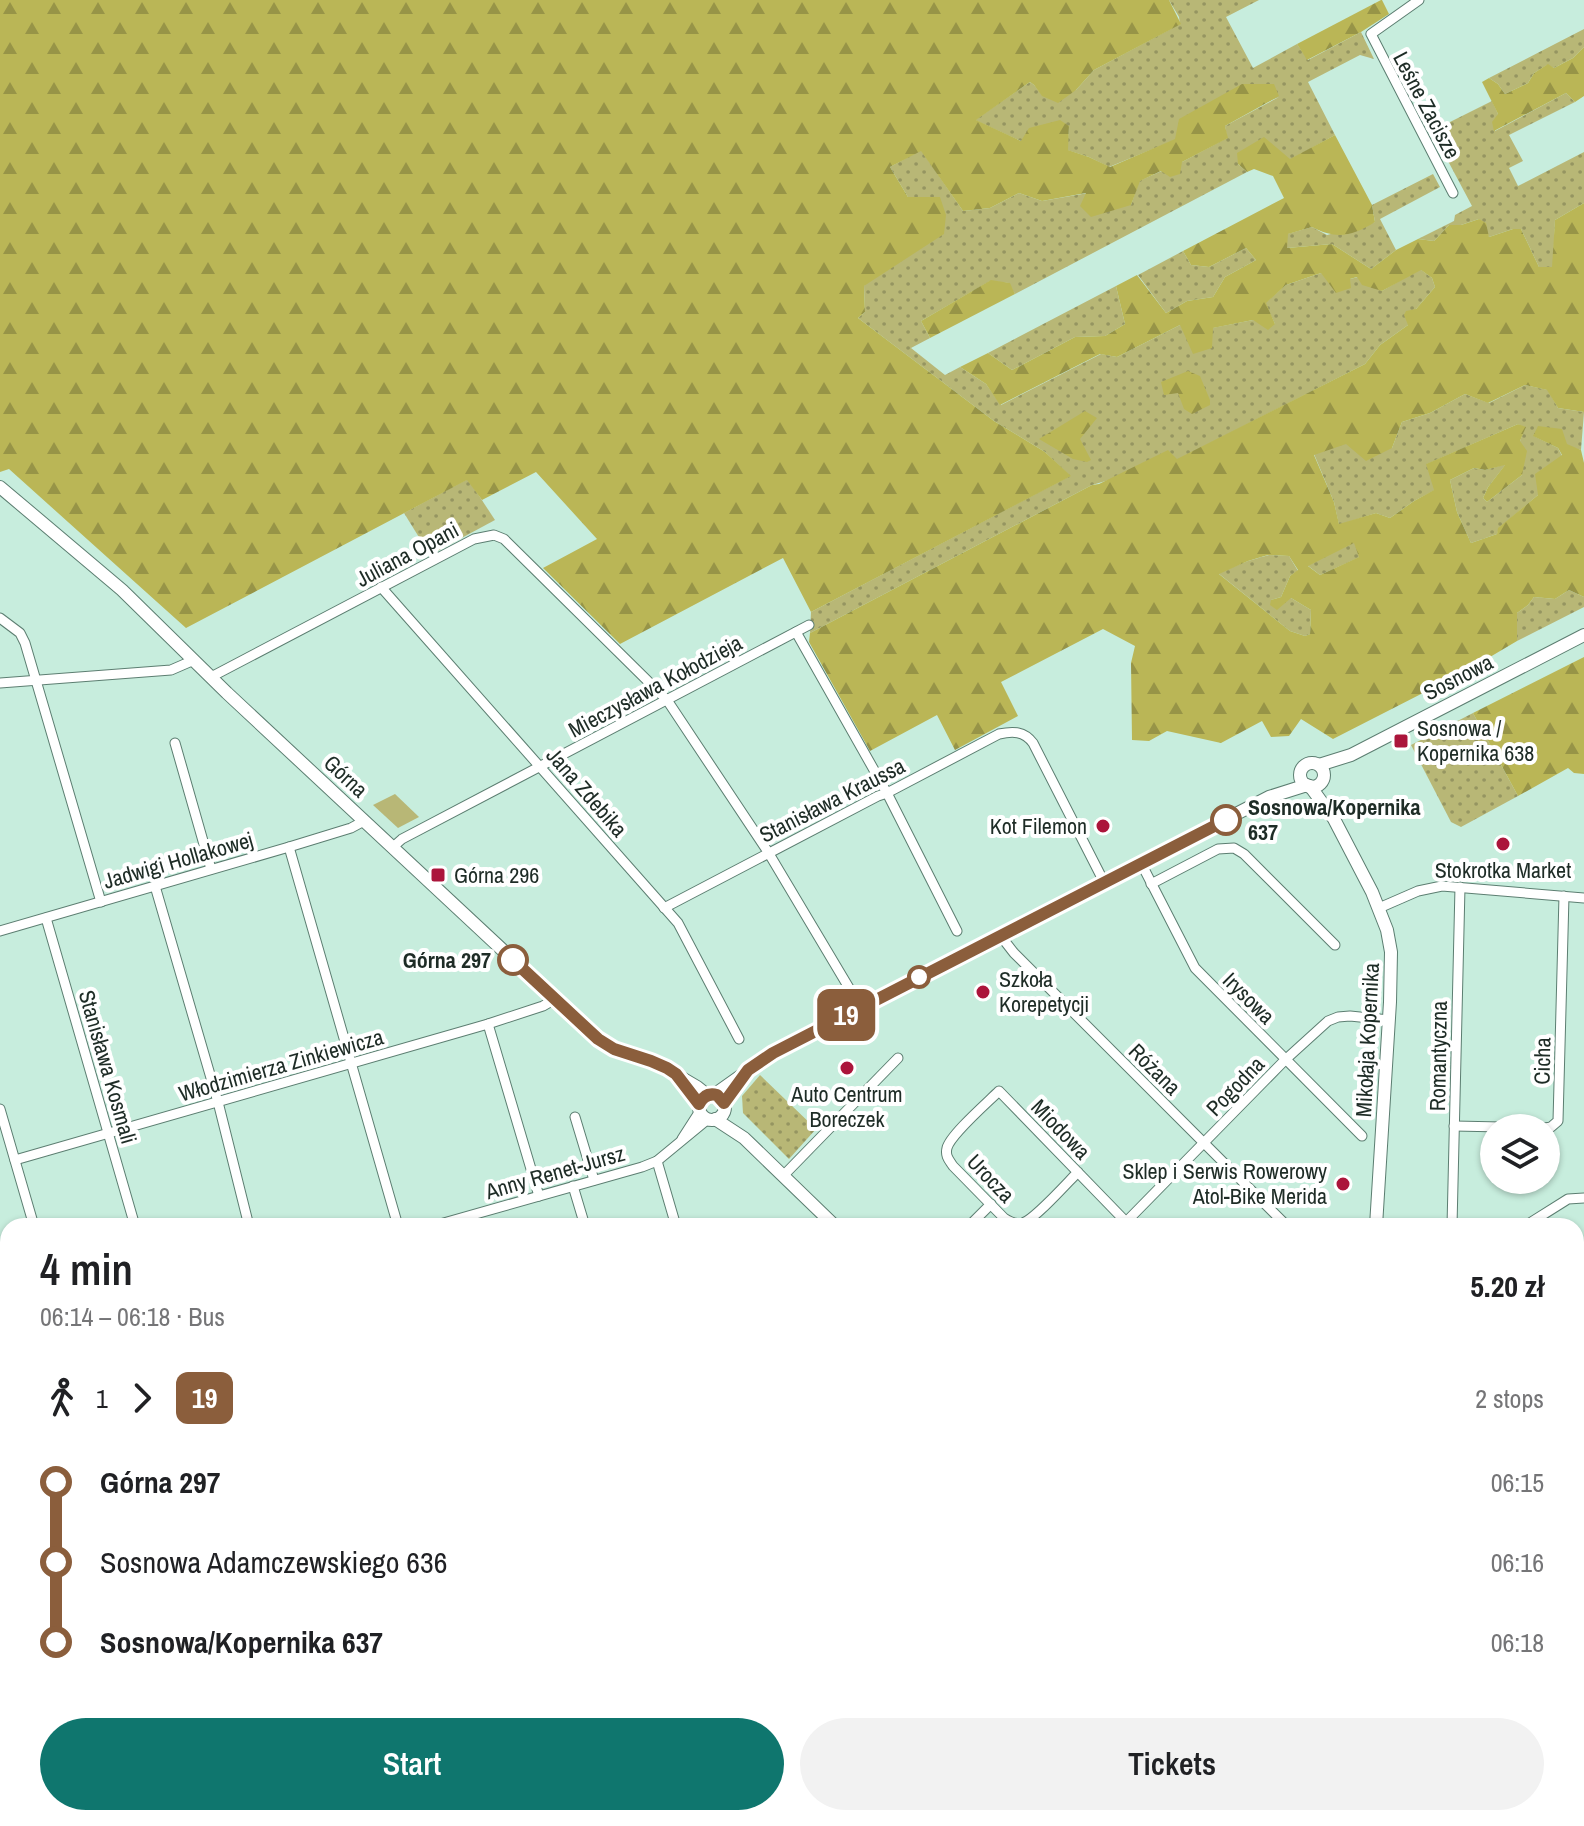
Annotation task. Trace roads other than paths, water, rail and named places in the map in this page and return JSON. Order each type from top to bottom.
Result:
[{"type":"street","name":"Leśne Zacisze","points":[[1419,0],[1371,34],[1453,193]]},
{"type":"street","name":"Górna","points":[[0,487],[106,576],[598,1039],[614,1049],[658,1064],[676,1074],[827,1218]]},
{"type":"street","name":"Juliana Opani","points":[[211,677],[474,539],[494,535],[504,539],[667,700]]},
{"type":"street","name":"Jana Zdebika","points":[[381,587],[678,923],[739,1039]]},
{"type":"street","points":[[0,618],[24,639],[101,902]]},
{"type":"street","name":"Mieczysława Kołodzieja","points":[[393,847],[402,839],[809,625]]},
{"type":"street","points":[[796,632],[887,793],[957,931]]},
{"type":"street","name":"Sosnowa","points":[[711,1107],[748,1070],[773,1053],[1269,797],[1314,778],[1351,755],[1584,635]]},
{"type":"street","points":[[0,683],[171,670],[194,660]]},
{"type":"street","points":[[667,700],[768,852],[861,1008]]},
{"type":"street","name":"Stanisława Kraussa","points":[[664,908],[999,734],[1019,732],[1033,743],[1104,882]]},
{"type":"street","points":[[175,743],[211,869]]},
{"type":"street","name":"Mikołaja Kopernika","points":[[1314,778],[1379,908],[1391,952],[1377,1218]]},
{"type":"street","name":"Jadwigi Hollakowej","points":[[0,931],[289,847],[364,821]]},
{"type":"street","points":[[289,847],[396,1218]]},
{"type":"street","points":[[1151,884],[1218,849],[1234,848],[1244,854],[1335,945]]},
{"type":"street","name":"Irysowa","points":[[1141,863],[1195,968],[1362,1136]]},
{"type":"street","points":[[155,886],[218,1102],[247,1218]]},
{"type":"street","points":[[1379,908],[1424,889],[1442,886],[1584,898]]},
{"type":"street","name":"Romantyczna","points":[[1452,1218],[1460,887]]},
{"type":"street","name":"Cicha","points":[[1454,1126],[1545,1128],[1558,1121],[1564,896]]},
{"type":"street","name":"Stanisława Kosmali","points":[[46,918],[133,1218]]},
{"type":"street","name":"Różana","points":[[1000,935],[1014,953],[1279,1218]]},
{"type":"street","name":"Włodzimierza Zinkiewicza","points":[[15,1160],[488,1024],[555,999]]},
{"type":"street","name":"Pogodna","points":[[1134,1218],[1285,1060],[1328,1021],[1350,1016],[1389,1020]]},
{"type":"street","points":[[488,1024],[539,1196]]},
{"type":"street","points":[[783,1176],[898,1058]]},
{"type":"street","name":"Miodowa","points":[[999,1091],[1122,1218]]},
{"type":"street","name":"Urocza","points":[[999,1091],[953,1138],[947,1151],[953,1166],[1006,1218]]},
{"type":"street","name":"Anny Renet-Jursz","points":[[461,1218],[657,1161],[711,1107]]},
{"type":"street","points":[[0,1109],[32,1218]]},
{"type":"street","points":[[575,1117],[594,1180]]},
{"type":"street","points":[[657,1161],[674,1218]]},
{"type":"street","name":"Urocza","points":[[1029,1218],[1078,1172]]},
{"type":"street","points":[[573,1186],[583,1218]]},
{"type":"street","points":[[1537,1218],[1568,1199],[1580,1198]]},
{"type":"street","points":[[977,1218],[991,1204]]},
{"type":"place","name":"Sosnowa / Kopernika 638","points":[[1401,741]]},
{"type":"place","name":"Sosnowa/Kopernika 637","points":[[1226,820]]},
{"type":"place","name":"Kot Filemon","points":[[1103,826]]},
{"type":"place","name":"Stokrotka Market","points":[[1503,844]]},
{"type":"place","name":"Górna 296","points":[[438,875]]},
{"type":"place","name":"Górna 297","points":[[513,960]]},
{"type":"place","name":"Szkoła Korepetycji","points":[[983,992]]},
{"type":"place","name":"Auto Centrum Boreczek","points":[[847,1068]]},
{"type":"place","name":"Sklep i Serwis Rowerowy Atol-Bike Merida","points":[[1343,1184]]}]
